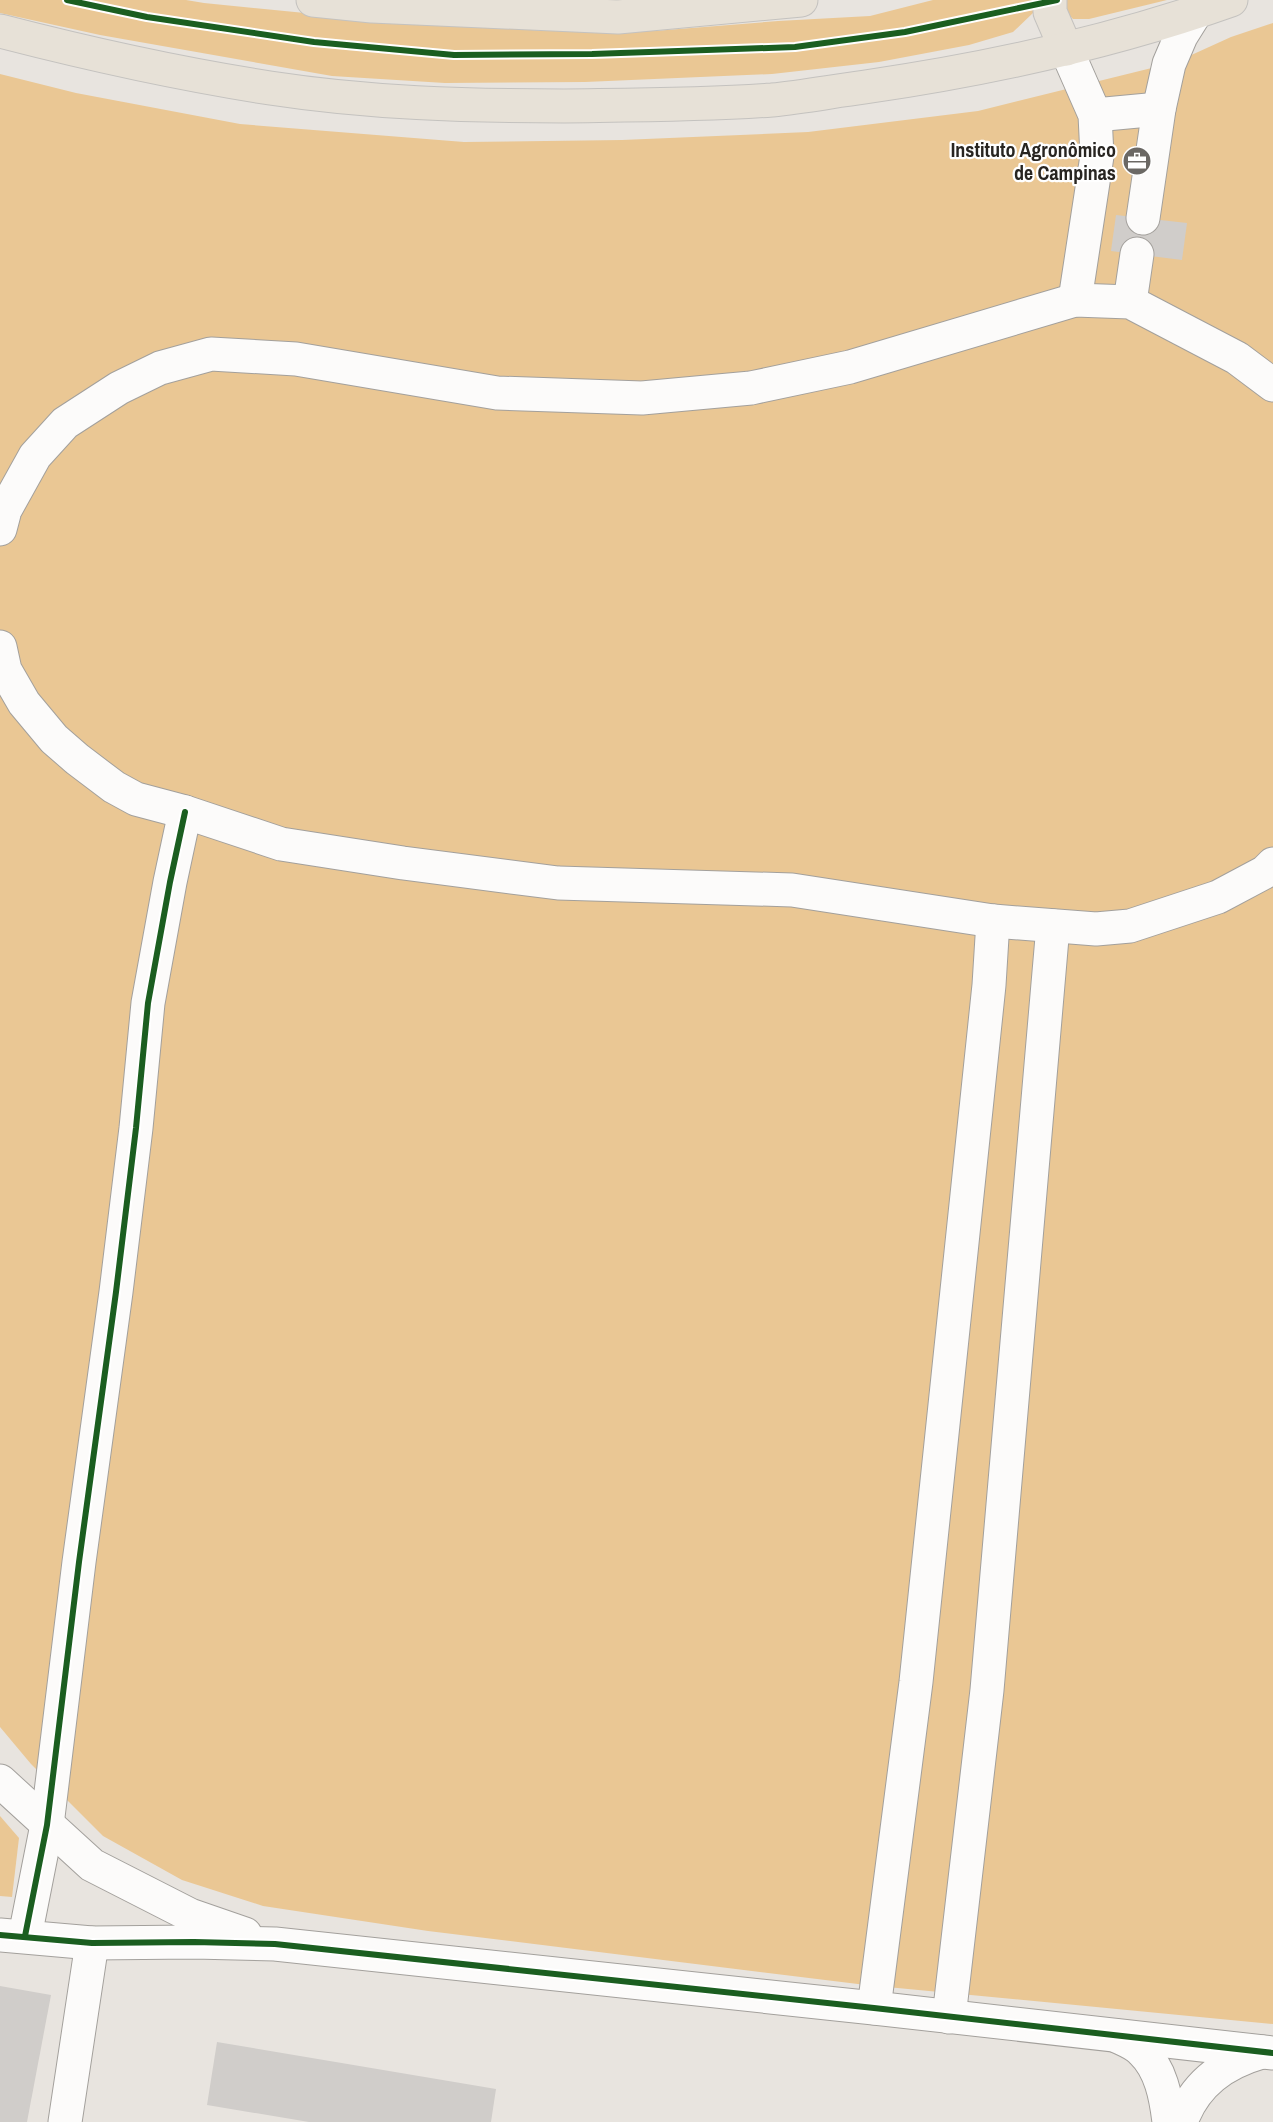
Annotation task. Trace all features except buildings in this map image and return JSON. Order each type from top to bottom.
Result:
[{"type":"main road","points":[[314,0],[372,6],[618,17],[801,0]]},
{"type":"main road","points":[[1050,0],[1050,12],[1066,49]]},
{"type":"main road","points":[[0,31],[200,76],[273,88],[423,103],[496,106],[653,105],[775,99],[919,79],[1066,49],[1231,0]]},
{"type":"street","points":[[1143,218],[1159,109],[1169,64],[1181,36],[1196,12]]},
{"type":"street","points":[[1066,49],[1095,114],[1097,156],[1076,300]]},
{"type":"street","points":[[1095,114],[1159,109]]},
{"type":"street","points":[[1130,302],[1137,254]]},
{"type":"street","points":[[0,529],[5,510],[35,456],[65,423],[119,388],[160,369],[211,354],[297,359],[497,393],[642,398],[751,388],[850,367],[1076,300],[1130,302],[1237,358],[1273,385]]},
{"type":"street","points":[[0,647],[5,670],[24,704],[62,746],[114,787],[136,799],[185,812],[281,844],[558,884],[792,890],[993,921],[1096,929],[1130,926],[1218,897],[1265,872],[1273,864]]},
{"type":"street","points":[[185,812],[148,1003],[136,1128],[116,1292],[79,1562],[47,1825],[13,1935],[92,1943],[275,1944],[1268,2052]]},
{"type":"street","points":[[874,2008],[916,1682],[989,985],[993,921]]},
{"type":"street","points":[[949,2017],[987,1690],[1053,926]]},
{"type":"street","points":[[0,1780],[92,1865],[190,1915],[275,1944]]},
{"type":"street","points":[[65,2122],[92,1943]]},
{"type":"street","points":[[1116,2035],[1141,2049],[1155,2066],[1167,2102],[1169,2122]]},
{"type":"street","points":[[1181,2122],[1197,2091],[1217,2073],[1238,2059],[1268,2052]]},
{"type":"shaded area","points":[[0,0],[186,0],[376,20],[547,31],[654,31],[870,16],[933,0],[1035,0],[1034,12],[1013,32],[969,45],[879,62],[772,74],[585,82],[445,83],[332,76],[100,35],[0,13]]},
{"type":"shaded area","points":[[1065,0],[1167,0],[1089,19],[1073,19],[1065,11]]},
{"type":"shaded area","points":[[1273,23],[1273,2024],[866,1985],[428,1931],[263,1906],[182,1880],[103,1836],[31,1764],[0,1727],[0,74],[76,93],[240,124],[464,142],[622,140],[808,132],[978,111],[1176,62],[1231,37]]},
{"type":"shaded area","points":[[0,1816],[19,1838],[12,1897],[0,1896]]},
{"type":"cycle path","points":[[67,0],[147,17],[314,42],[454,55],[592,54],[795,47],[905,32],[1057,0]]},
{"type":"cycle path","points":[[25,1936],[47,1825],[79,1562],[116,1292],[136,1128],[148,1003],[185,812]]},
{"type":"cycle path","points":[[0,1935],[92,1943],[275,1944],[1273,2053]]},
{"type":"place","name":"Instituto Agronômico de Campinas","points":[[1137,161]]}]
